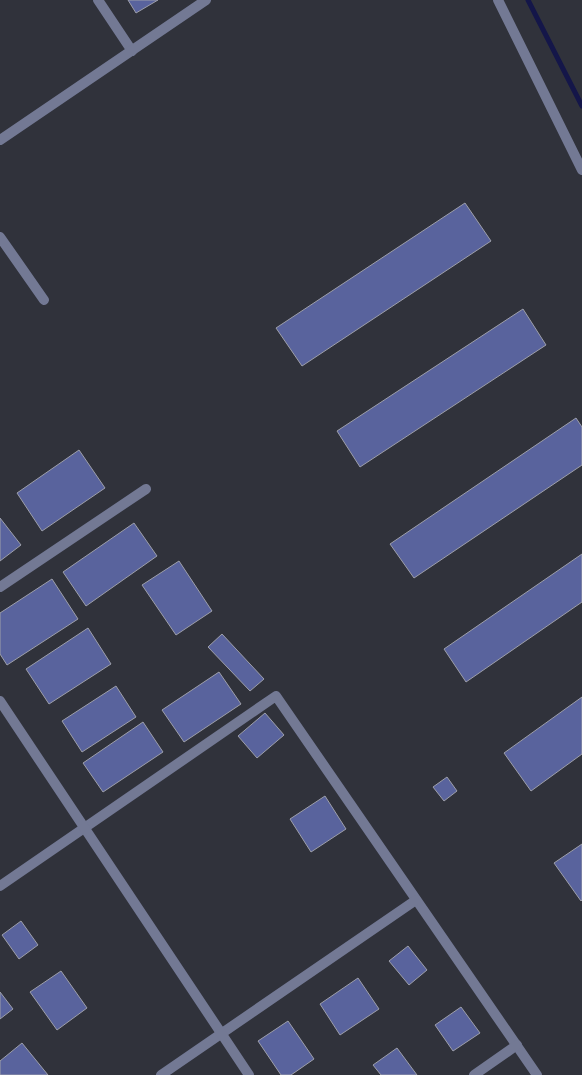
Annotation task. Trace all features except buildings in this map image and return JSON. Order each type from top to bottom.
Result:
[{"type":"street","points":[[98,0],[132,51]]},
{"type":"street","points":[[0,140],[206,0]]},
{"type":"street","points":[[498,0],[582,170]]},
{"type":"street","points":[[0,237],[44,300]]},
{"type":"street","points":[[0,587],[146,489]]},
{"type":"street","points":[[0,886],[276,696],[537,1075]]},
{"type":"street","points":[[0,703],[249,1075]]},
{"type":"street","points":[[162,1075],[416,900]]},
{"type":"street","points":[[474,1075],[517,1045]]},
{"type":"waterway","points":[[528,0],[582,106]]}]
